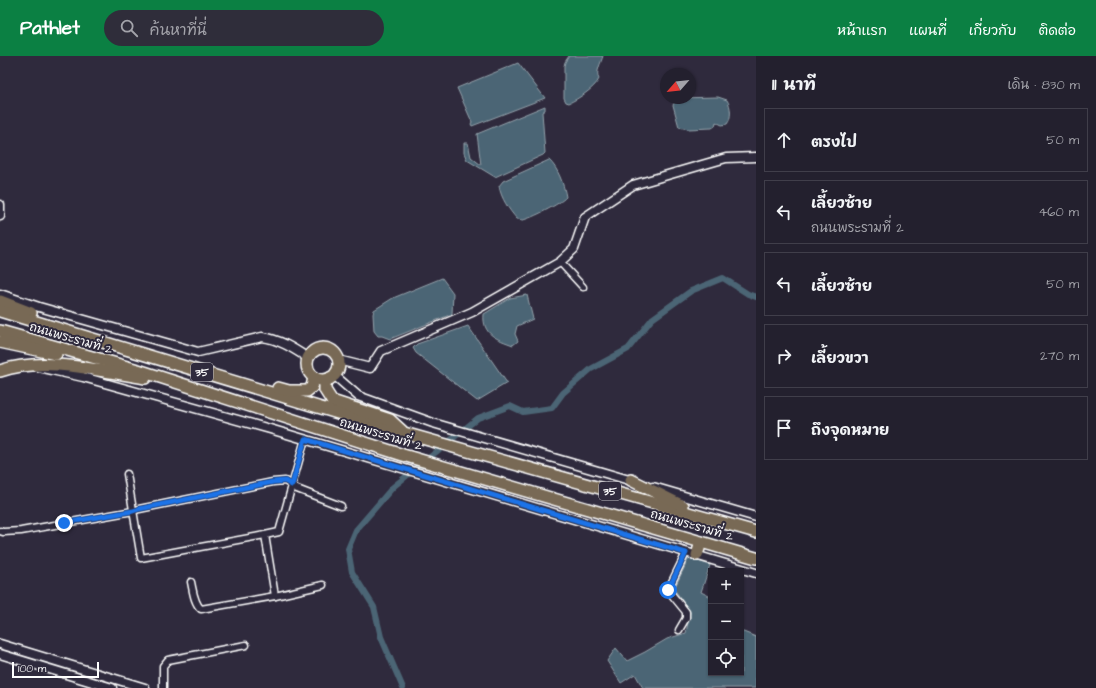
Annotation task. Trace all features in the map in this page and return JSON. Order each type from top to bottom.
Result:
[{"type":"highway","points":[[0,301],[81,334]]},
{"type":"highway","name":"ถนนพระรามที่ 2","points":[[0,310],[404,433],[756,532]]},
{"type":"highway","name":"ถนนพระรามที่ 2","points":[[0,332],[138,370],[402,455],[756,558]]},
{"type":"highway","points":[[0,342],[138,370],[143,354]]},
{"type":"highway","points":[[332,376],[325,380],[314,377],[308,368],[308,358],[316,350],[321,348],[331,351],[338,360],[338,365],[332,376],[325,384],[325,390],[332,401],[390,420],[404,433]]},
{"type":"highway","points":[[0,371],[9,368],[32,365],[60,364],[183,385]]},
{"type":"highway","points":[[207,374],[241,377],[289,391],[307,391],[312,387],[314,377]]},
{"type":"highway","points":[[631,480],[708,519]]},
{"type":"highway","points":[[692,554],[701,542]]},
{"type":"main road","points":[[338,360],[370,368],[381,351],[472,312],[560,262],[574,249],[585,216],[633,185],[726,158],[756,157]]},
{"type":"main road","points":[[0,204],[0,216]]},
{"type":"main road","name":"ถนนพระรามที่ 2","points":[[0,294],[39,307],[198,352],[262,338],[270,338],[287,345],[308,358]]},
{"type":"main road","points":[[32,365],[48,371],[83,377],[135,391],[393,464],[756,573]]},
{"type":"main road","name":"35","points":[[332,376],[358,396],[400,412],[756,517]]},
{"type":"main road","points":[[0,644],[144,688]]},
{"type":"main road","points":[[0,654],[112,688]]},
{"type":"street","points":[[560,262],[583,287]]},
{"type":"street","points":[[127,474],[141,558],[265,535],[279,532],[305,439]]},
{"type":"street","points":[[0,532],[21,531],[133,511],[273,482],[285,481],[297,489],[342,506]]},
{"type":"street","points":[[265,535],[275,596]]},
{"type":"street","points":[[679,630],[686,618],[686,612],[668,590],[692,554]]},
{"type":"street","points":[[191,582],[196,602],[201,609],[275,596],[323,585]]},
{"type":"street","points":[[163,688],[163,666],[168,660],[246,645]]},
{"type":"water","points":[[569,56],[603,56],[598,71],[599,79],[597,82],[586,93],[569,103],[566,102],[564,98],[564,66]]},
{"type":"water","points":[[518,63],[545,98],[472,126],[472,122],[457,88]]},
{"type":"water","points":[[718,97],[727,100],[730,115],[727,124],[722,125],[716,122],[715,126],[712,128],[688,129],[679,127],[674,104],[696,104],[696,98]]},
{"type":"water","points":[[545,106],[545,110],[542,112],[545,153],[543,155],[495,177],[467,160],[464,153],[464,143],[468,143],[471,157],[481,165],[477,134]]},
{"type":"water","points":[[549,160],[555,167],[560,177],[566,197],[552,207],[533,217],[523,220],[517,219],[506,204],[499,186],[503,181]]},
{"type":"water","points":[[442,278],[453,293],[452,314],[390,339],[378,336],[374,331],[374,310],[393,298]]},
{"type":"water","points":[[527,295],[533,319],[517,326],[515,334],[518,341],[513,345],[501,341],[492,335],[485,327],[484,314],[510,298]]},
{"type":"water","points":[[468,326],[507,383],[477,401],[416,353],[413,348],[417,344]]},
{"type":"water","points":[[689,558],[710,565],[701,592],[708,596],[708,676],[744,676],[744,632],[756,637],[756,688],[643,688],[635,674],[621,683],[607,661],[616,648],[627,661],[667,639],[686,633],[690,612],[674,589]]},
{"type":"waterway","points":[[403,688],[381,637],[374,607],[352,572],[348,549],[356,530],[393,487],[478,418],[510,406],[523,412],[552,408],[563,393],[591,369],[628,349],[652,319],[691,291],[723,278],[748,294],[756,297]]},
{"type":"route","points":[[64,523],[133,511],[273,482],[285,481],[292,485],[305,439],[393,464],[686,553],[668,590]]}]
